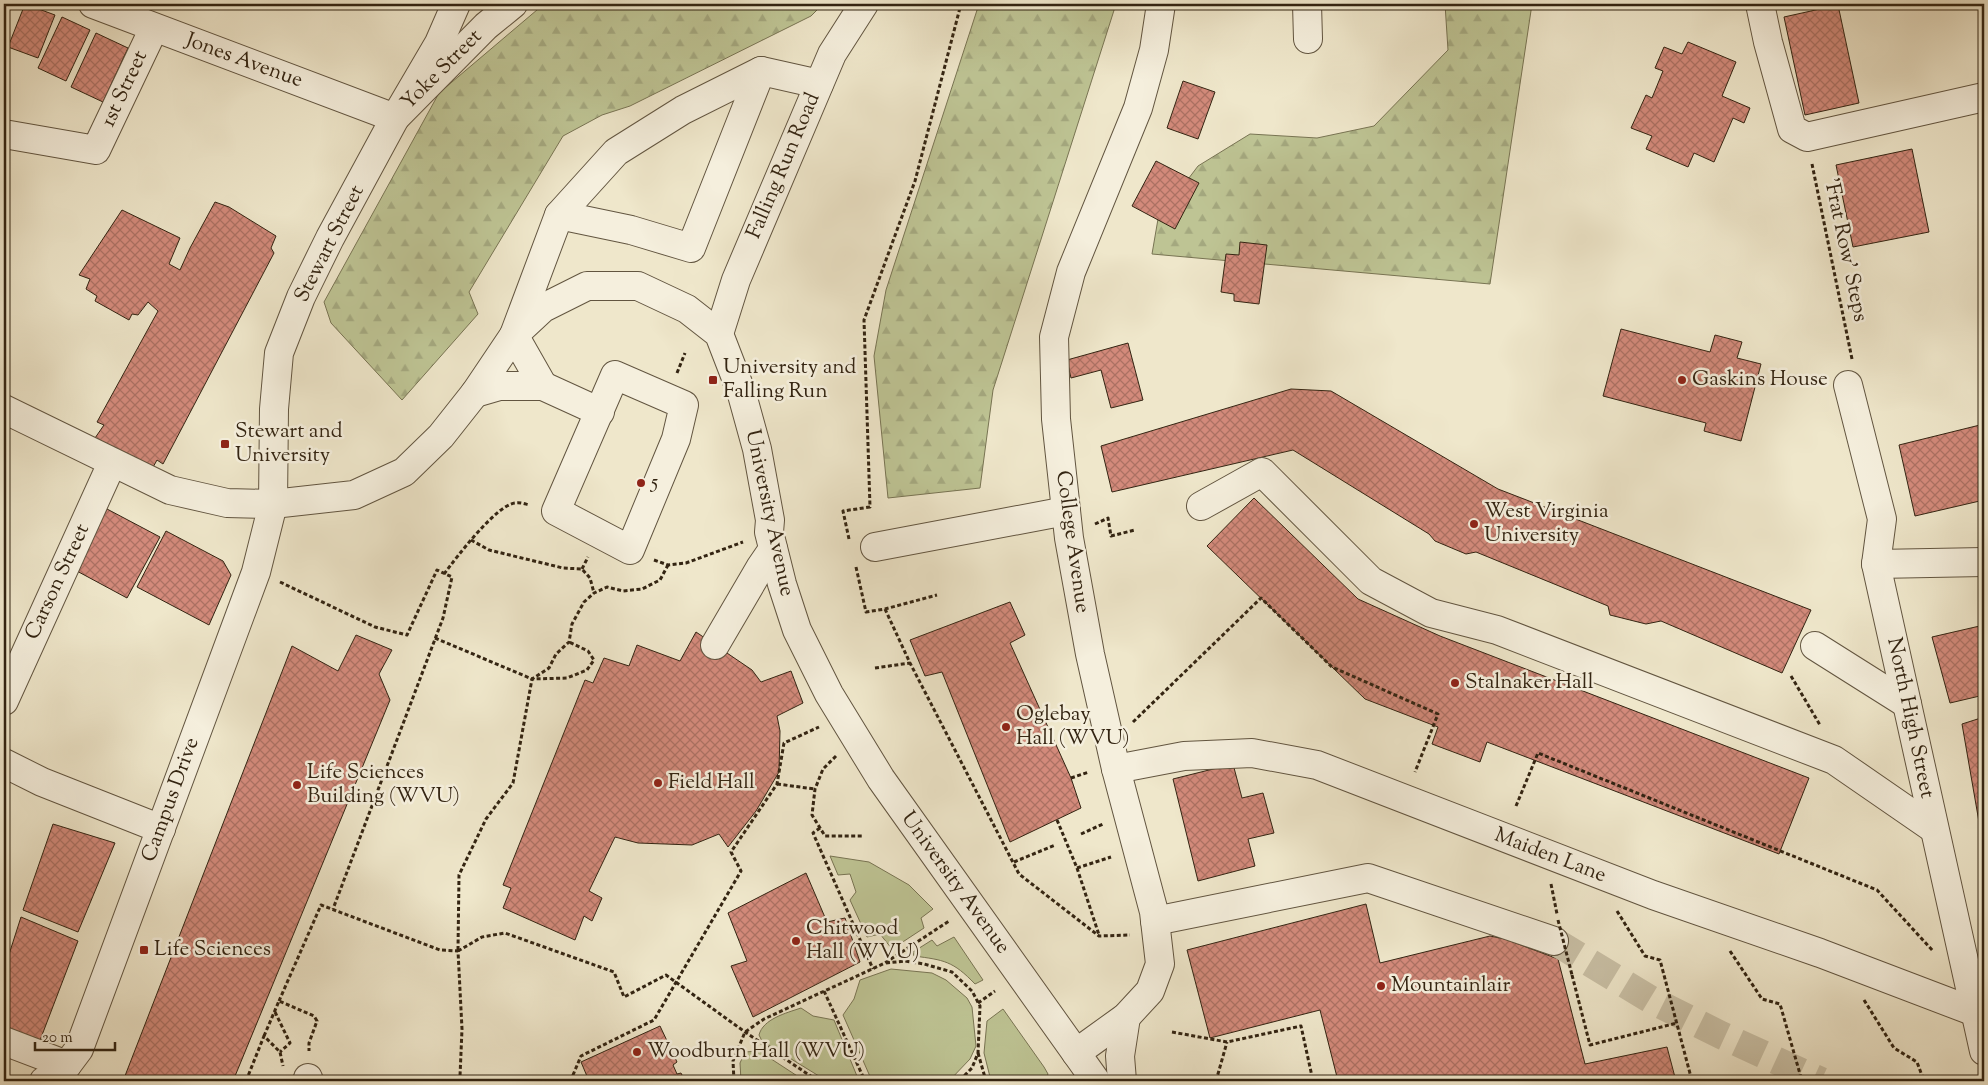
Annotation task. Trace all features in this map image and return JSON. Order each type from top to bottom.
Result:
[{"type":"street","name":"Jones Avenue","points":[[93,4],[395,118]]},
{"type":"street","name":"Stewart Street","points":[[273,504],[274,409],[279,353],[301,297],[330,238],[395,118],[439,43],[456,4]]},
{"type":"street","name":"Yoke Street","points":[[395,118],[486,26],[513,4]]},
{"type":"street","name":"Falling Run Road","points":[[718,334],[736,280],[832,54],[864,4]]},
{"type":"street","name":"College Avenue","points":[[1076,1053],[1126,1017],[1150,991],[1160,964],[1146,928],[1104,770],[1090,654],[1066,511],[1056,419],[1054,337],[1070,272],[1138,108],[1154,50],[1161,4]]},
{"type":"street","points":[[1307,4],[1308,39]]},
{"type":"street","points":[[1760,4],[1768,42],[1792,129],[1807,137],[1984,96]]},
{"type":"street","name":"1st Street","points":[[4,134],[96,150],[154,28]]},
{"type":"street","points":[[543,386],[514,335],[559,215],[616,152],[683,110],[761,71],[819,84]]},
{"type":"street","points":[[559,215],[630,230],[691,248],[761,71]]},
{"type":"street","name":"University Avenue","points":[[4,409],[170,490],[227,503],[273,504],[354,495],[404,472],[441,436],[475,393],[514,335],[543,308],[587,286],[638,286],[687,309],[718,334],[741,391],[757,449],[770,520],[771,540],[782,584],[797,630],[829,694],[880,779],[1096,1081]]},
{"type":"street","name":"North High Street","points":[[1850,372],[1882,519],[1876,564],[1934,829],[1980,1012],[1984,1051]]},
{"type":"street","points":[[615,375],[684,404],[676,438],[630,550],[556,512],[600,412],[615,375]]},
{"type":"street","points":[[475,393],[499,386],[543,386],[600,412]]},
{"type":"street","name":"Carson Street","points":[[4,701],[112,463]]},
{"type":"street","points":[[1201,506],[1262,472],[1371,581],[1431,612],[1497,630],[1834,760],[1934,829]]},
{"type":"street","name":"Campus Drive","points":[[44,1081],[67,1065],[79,1049],[256,572],[273,504]]},
{"type":"street","points":[[863,547],[1066,511]]},
{"type":"street","points":[[715,645],[760,568],[771,540]]},
{"type":"street","points":[[1876,564],[1984,562]]},
{"type":"street","points":[[1814,646],[1907,704]]},
{"type":"street","name":"Maiden Lane","points":[[1104,770],[1184,756],[1252,753],[1317,765],[1644,892],[1820,952],[1980,1012]]},
{"type":"street","points":[[4,764],[42,782],[161,828]]},
{"type":"street","points":[[1146,928],[1368,878],[1556,930]]},
{"type":"street","points":[[1122,1081],[1120,1056],[1126,1017]]},
{"type":"street","points":[[4,1041],[67,1065]]},
{"type":"path","points":[[863,547],[842,511],[870,506],[864,320],[915,180],[961,4]]},
{"type":"path","name":"'Frat Row' Steps","points":[[1807,137],[1850,372]]},
{"type":"path","points":[[444,574],[471,540],[493,518],[514,503],[556,512]]},
{"type":"path","points":[[1089,528],[1108,518],[1111,536],[1135,530]]},
{"type":"path","points":[[471,540],[489,550],[563,568],[582,569],[590,578],[594,593]]},
{"type":"path","points":[[630,550],[668,565],[686,563],[771,540]]},
{"type":"path","points":[[458,1081],[460,1076],[462,1030],[458,951],[459,875],[486,819],[513,784],[532,679],[549,668],[556,654],[569,642],[572,624],[584,602],[594,593],[607,587],[623,590],[642,589],[660,580],[668,565]]},
{"type":"path","points":[[855,566],[866,612],[885,609],[937,595]]},
{"type":"path","points":[[256,572],[374,627],[407,636],[437,570],[452,577],[443,618],[333,909]]},
{"type":"path","points":[[1132,723],[1261,598],[1332,667],[1438,714],[1415,772]]},
{"type":"path","points":[[885,609],[910,662],[1019,874],[1099,936],[1146,928]]},
{"type":"path","points":[[435,638],[532,679],[567,678],[587,670],[594,660],[588,651],[569,642]]},
{"type":"path","points":[[875,668],[910,662]]},
{"type":"path","points":[[1791,676],[1815,714],[1840,764]]},
{"type":"path","points":[[576,1081],[573,1075],[581,1056],[654,1020],[741,872],[731,852],[777,784],[784,743],[820,727]]},
{"type":"path","points":[[1516,806],[1538,754],[1877,890],[1940,958]]},
{"type":"path","points":[[837,756],[823,769],[815,789],[812,815],[824,836],[863,836]]},
{"type":"path","points":[[1071,778],[1104,770]]},
{"type":"path","points":[[777,784],[815,789]]},
{"type":"path","points":[[1057,820],[1077,868],[1099,936]]},
{"type":"path","points":[[1081,834],[1111,821]]},
{"type":"path","points":[[820,828],[813,833],[873,969]]},
{"type":"path","points":[[1014,862],[1055,844]]},
{"type":"path","points":[[1077,868],[1119,855]]},
{"type":"path","points":[[1549,878],[1556,930],[1572,975],[1590,1045],[1677,1023]]},
{"type":"path","points":[[246,1081],[321,905],[440,950],[458,951],[482,937],[505,933],[614,972],[624,997],[666,975],[745,1032],[818,1081]]},
{"type":"path","points":[[1616,909],[1645,956],[1660,960],[1692,1081]]},
{"type":"path","points":[[734,1081],[733,1061],[745,1032],[764,1019],[886,963],[949,921]]},
{"type":"path","points":[[1725,944],[1762,999],[1780,1004],[1802,1081]]},
{"type":"path","points":[[886,963],[905,961],[952,972],[972,991],[980,1006],[978,1053],[986,1081]]},
{"type":"path","points":[[824,991],[865,1081]]},
{"type":"path","points":[[978,1003],[995,991]]},
{"type":"path","points":[[1860,993],[1894,1048],[1917,1062],[1924,1081]]},
{"type":"path","points":[[279,1001],[314,1016],[318,1021],[309,1043]]},
{"type":"path","points":[[275,1011],[290,1043],[280,1052]]},
{"type":"path","points":[[1172,1032],[1227,1042],[1301,1026],[1313,1081]]},
{"type":"path","points":[[264,1036],[301,1077]]},
{"type":"path","points":[[1216,1081],[1227,1042]]},
{"type":"path","points":[[959,1081],[972,1068],[978,1053]]},
{"type":"green space","points":[[544,4],[823,4],[811,16],[630,106],[602,115],[563,136],[469,292],[478,314],[402,400],[331,323],[324,302],[439,93]]},
{"type":"green space","points":[[979,4],[1116,4],[993,390],[980,488],[888,498],[874,356],[886,290]]},
{"type":"green space","points":[[1445,4],[1532,4],[1490,284],[1152,254],[1158,219],[1198,166],[1250,134],[1317,138],[1374,126],[1448,50]]},
{"type":"green space","points":[[830,856],[869,862],[909,885],[933,909],[921,918],[924,928],[892,949],[880,934],[867,937],[850,900],[856,892],[850,874],[838,875]]},
{"type":"green space","points":[[954,937],[983,980],[975,984],[960,970],[948,963],[914,956],[913,952],[932,940],[937,946]]},
{"type":"green space","points":[[891,969],[932,973],[946,980],[967,998],[972,1007],[976,1046],[970,1059],[949,1081],[872,1081],[843,1015],[854,999],[860,980]]},
{"type":"green space","points":[[801,1008],[813,1016],[834,1020],[859,1081],[827,1081],[762,1041],[759,1035],[765,1025],[776,1017]]},
{"type":"green space","points":[[1003,1009],[1044,1067],[1048,1074],[1045,1081],[991,1081],[984,1053],[987,1021]]},
{"type":"green space","points":[[759,1051],[805,1081],[741,1081],[740,1063],[745,1052]]},
{"type":"building","points":[[25,4],[55,15],[38,58],[8,47]]},
{"type":"building","points":[[1626,4],[1652,4],[1627,9]]},
{"type":"building","points":[[1838,5],[1859,103],[1805,115],[1784,17]]},
{"type":"building","points":[[62,17],[90,30],[66,81],[38,68]]},
{"type":"building","points":[[96,33],[128,48],[103,102],[71,87]]},
{"type":"building","points":[[1688,42],[1736,62],[1722,96],[1750,108],[1744,123],[1733,118],[1714,162],[1694,153],[1688,167],[1646,149],[1652,136],[1631,128],[1646,95],[1652,98],[1663,71],[1655,68],[1664,47],[1682,54]]},
{"type":"building","points":[[1183,81],[1215,92],[1198,139],[1167,128]]},
{"type":"building","points":[[1912,149],[1929,232],[1853,247],[1836,165]]},
{"type":"building","points":[[1156,161],[1199,183],[1175,229],[1132,206]]},
{"type":"building","points":[[215,202],[229,207],[276,236],[271,248],[274,253],[163,464],[157,460],[152,469],[95,438],[104,425],[97,422],[158,311],[148,302],[138,315],[132,314],[129,320],[95,301],[97,296],[86,289],[90,279],[79,275],[122,210],[180,238],[169,264],[180,270]]},
{"type":"building","points":[[1240,242],[1267,245],[1259,304],[1234,301],[1234,294],[1221,292],[1226,254],[1239,255]]},
{"type":"building","name":"Gaskins House","points":[[1621,329],[1710,352],[1715,335],[1742,342],[1737,358],[1761,364],[1741,441],[1704,431],[1706,423],[1603,396]]},
{"type":"building","points":[[1128,343],[1143,400],[1111,408],[1101,370],[1071,378],[1067,360]]},
{"type":"building","points":[[1291,389],[1331,391],[1498,489],[1811,610],[1782,673],[1661,621],[1646,624],[1610,615],[1608,606],[1476,552],[1466,554],[1435,541],[1429,534],[1293,450],[1112,492],[1101,446]]},
{"type":"building","points":[[1984,424],[1984,500],[1915,516],[1899,445]]},
{"type":"building","name":"Stalnaker Hall","points":[[1254,498],[1358,599],[1440,636],[1809,778],[1779,854],[1487,742],[1480,762],[1432,744],[1438,727],[1365,699],[1207,546]]},
{"type":"building","points":[[107,509],[160,537],[127,598],[75,570]]},
{"type":"building","points":[[166,531],[223,561],[231,575],[209,625],[137,587]]},
{"type":"building","name":"Oglebay Hall (WVU)","points":[[1010,602],[1025,635],[1010,643],[1071,778],[1081,808],[1010,842],[942,672],[925,676],[910,640]]},
{"type":"building","points":[[1984,625],[1984,695],[1950,703],[1932,637]]},
{"type":"building","name":"Field Hall","points":[[696,632],[752,670],[761,682],[791,671],[803,703],[777,716],[780,731],[779,772],[756,811],[728,847],[719,834],[692,845],[638,843],[615,837],[589,891],[602,898],[592,921],[584,916],[575,940],[503,908],[511,888],[503,885],[585,680],[593,683],[604,658],[629,666],[637,645],[680,661]]},
{"type":"building","name":"Life Sciences Building (WVU)","points":[[356,635],[392,650],[379,674],[390,700],[233,1081],[123,1081],[292,646],[338,671]]},
{"type":"building","points":[[1984,717],[1984,821],[1979,822],[1962,724]]},
{"type":"building","points":[[1233,764],[1242,798],[1263,793],[1274,833],[1248,839],[1255,866],[1198,881],[1173,779]]},
{"type":"building","points":[[53,824],[115,843],[78,932],[23,910]]},
{"type":"building","name":"Chitwood Hall (WVU)","points":[[806,873],[827,922],[845,918],[860,962],[753,1017],[731,966],[747,961],[728,913]]},
{"type":"building","name":"Mountainlair","points":[[1366,904],[1380,963],[1490,936],[1505,939],[1558,959],[1585,1064],[1667,1047],[1676,1081],[1338,1081],[1320,1010],[1210,1038],[1187,950]]},
{"type":"building","points":[[21,917],[78,941],[39,1043],[4,1027],[4,970]]},
{"type":"building","name":"Woodburn Hall (WVU)","points":[[660,1026],[677,1062],[673,1065],[677,1074],[681,1073],[685,1081],[589,1081],[581,1062]]},
{"type":"tunnel","points":[[1554,941],[1653,1001],[1821,1081]]},
{"type":"place","name":"University and Falling Run","points":[[713,380]]},
{"type":"place","name":"Gaskins House","points":[[1682,380]]},
{"type":"place","name":"Stewart and University","points":[[225,444]]},
{"type":"place","name":"5","points":[[641,483]]},
{"type":"place","name":"West Virginia University","points":[[1474,524]]},
{"type":"place","name":"Stalnaker Hall","points":[[1455,683]]},
{"type":"place","name":"Oglebay Hall (WVU)","points":[[1006,727]]},
{"type":"place","name":"Field Hall","points":[[658,783]]},
{"type":"place","name":"Life Sciences Building (WVU)","points":[[297,785]]},
{"type":"place","name":"Chitwood Hall (WVU)","points":[[796,941]]},
{"type":"place","name":"Life Sciences","points":[[144,950]]},
{"type":"place","name":"Mountainlair","points":[[1381,986]]},
{"type":"place","name":"Woodburn Hall (WVU)","points":[[637,1052]]}]
